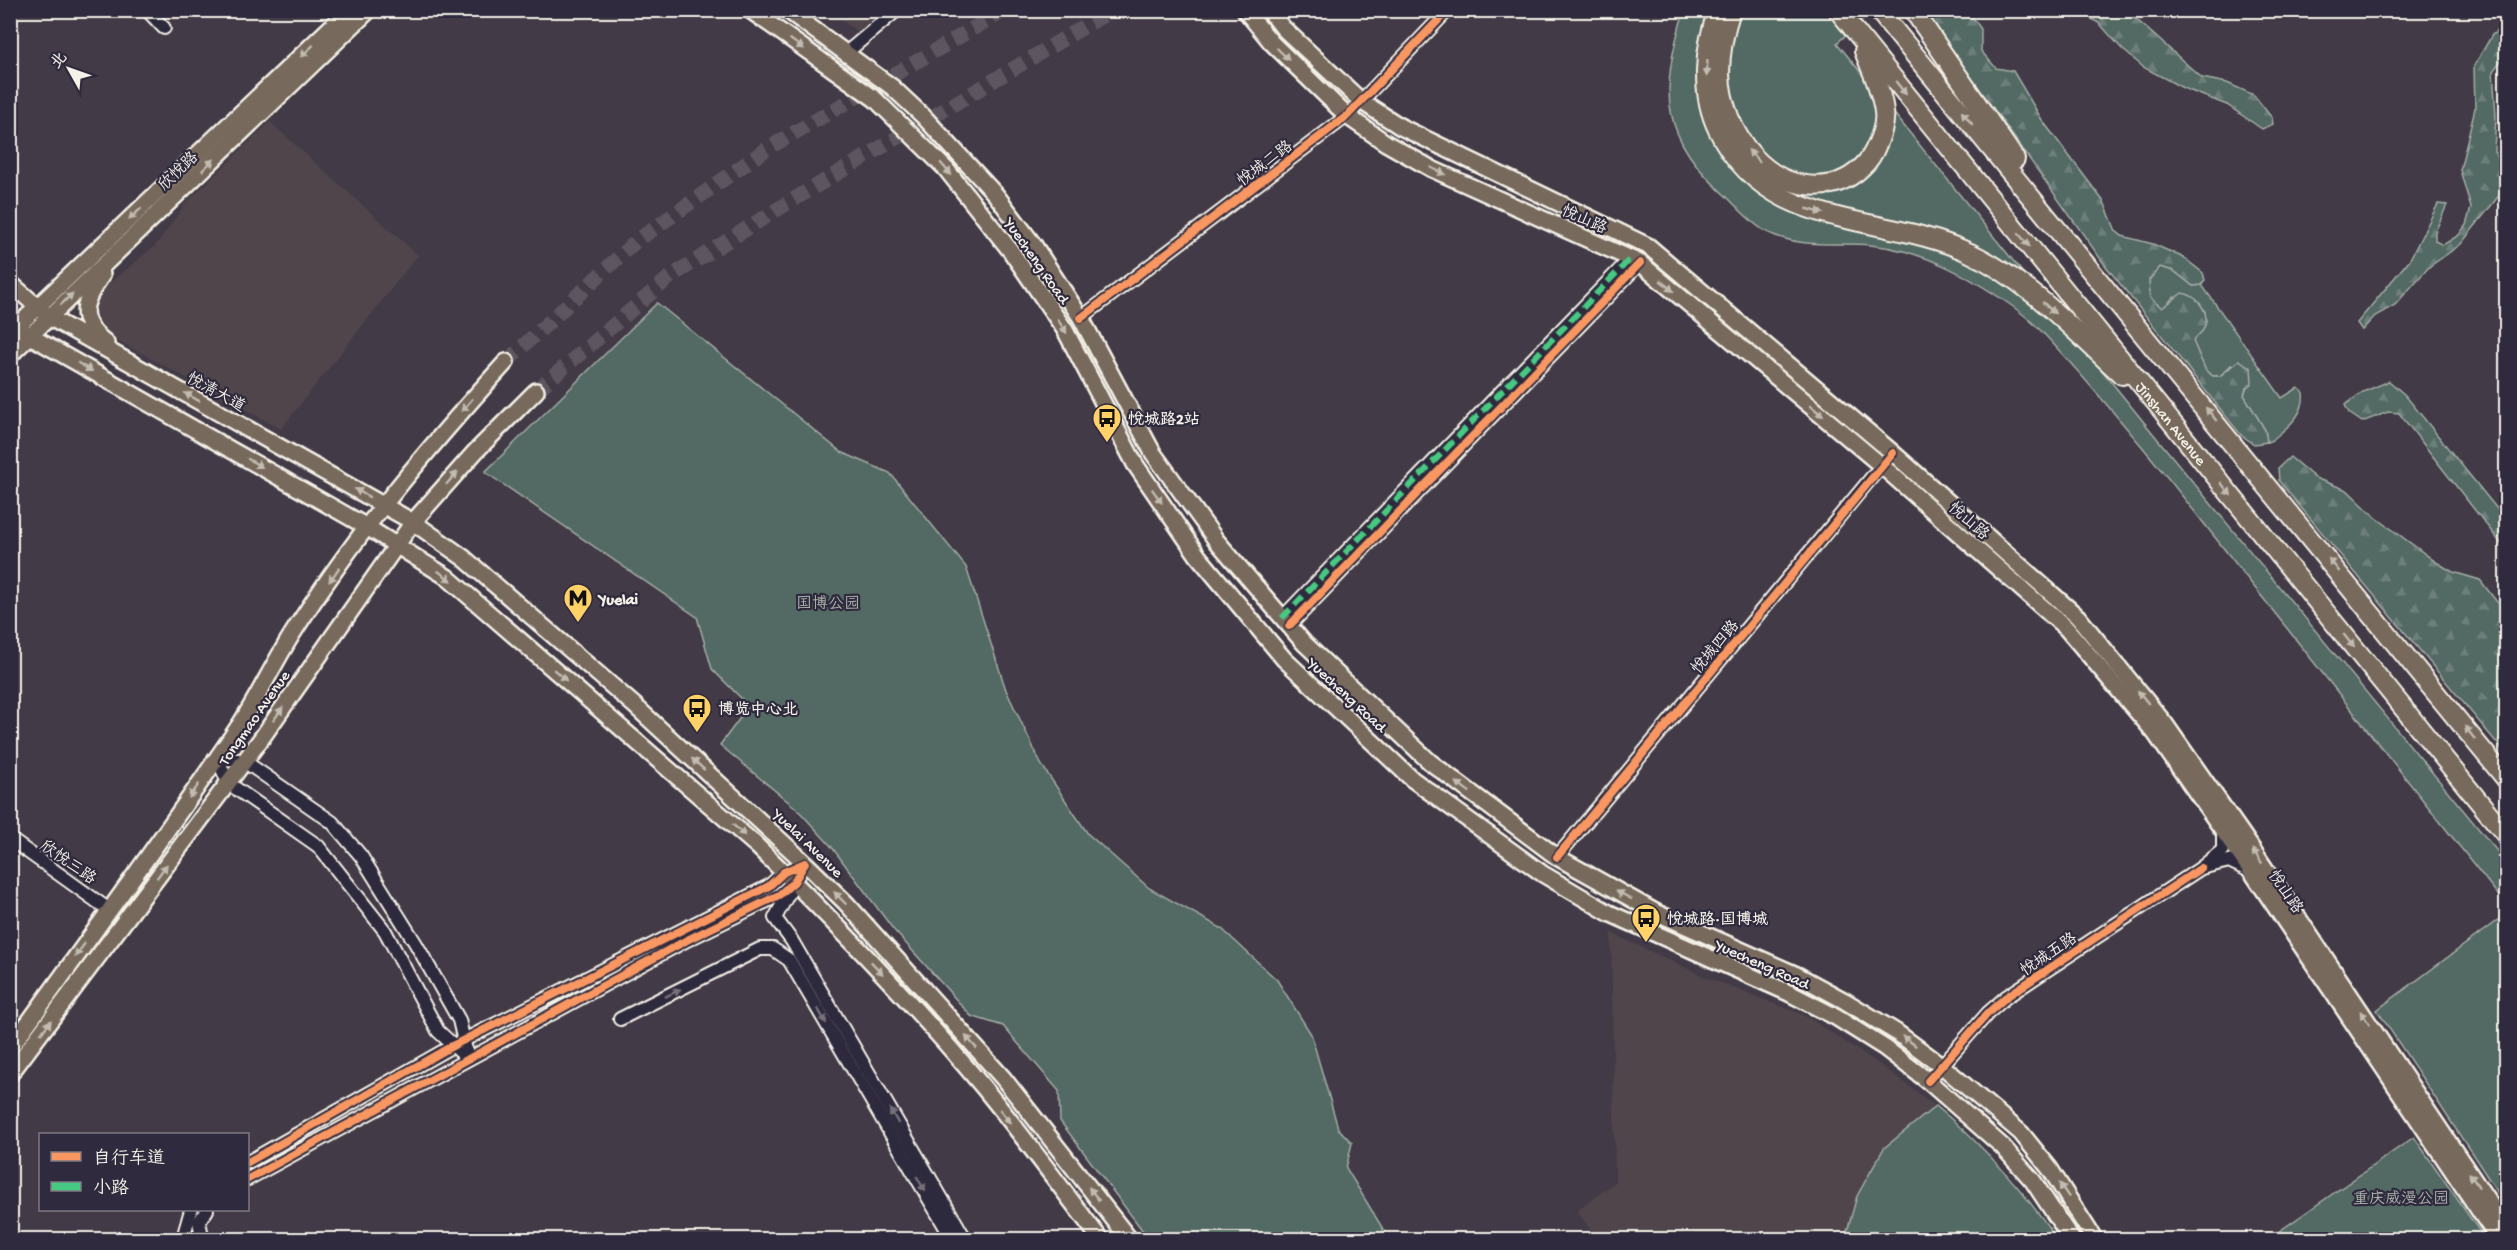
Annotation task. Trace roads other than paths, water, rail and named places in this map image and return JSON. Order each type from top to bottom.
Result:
[{"type":"highway","points":[[1718,10],[1708,45],[1706,74],[1708,100],[1726,145],[1753,179],[1776,195],[1803,208],[1930,237],[1989,263],[2046,305],[2164,414]]},
{"type":"highway","points":[[1731,10],[1722,47],[1720,74],[1723,99],[1730,120],[1751,154],[1779,177],[1795,184],[1824,185],[1850,176],[1871,156],[1879,142],[1884,113],[1880,92],[1856,33]]},
{"type":"highway","name":"Jinshan Avenue","points":[[1838,10],[2506,835]]},
{"type":"highway","points":[[1878,10],[2078,252],[2506,779]]},
{"type":"highway","points":[[1913,10],[2078,252]]},
{"type":"main road","name":"欣悦路","points":[[43,312],[349,10]]},
{"type":"main road","name":"欣悦路","points":[[10,355],[17,329],[43,312],[119,251],[369,10]]},
{"type":"main road","name":"Yuecheng Road","points":[[750,10],[875,99],[946,169],[1010,250],[1065,330],[1135,464],[1198,556],[1284,659],[1412,779],[1543,874],[1609,913],[1825,1012],[1885,1048],[1928,1081],[2003,1147],[2033,1181],[2072,1239]]},
{"type":"main road","name":"Yuecheng Road","points":[[787,10],[900,94],[962,156],[1033,244],[1081,318],[1153,453],[1216,540],[1304,643],[1430,762],[1557,857],[1657,913],[1799,976],[1845,1000],[1896,1032],[1941,1065],[2021,1133],[2050,1169],[2095,1239]]},
{"type":"main road","name":"悦山路","points":[[1245,10],[1270,42],[1347,116],[1386,144],[1432,169],[1635,260],[1882,466],[2066,628],[2155,733],[2252,872],[2499,1239]]},
{"type":"main road","name":"悦山路","points":[[1269,10],[1283,28],[1361,101],[1401,127],[1648,246],[1893,453],[2078,617],[2165,724],[2244,837],[2506,1228]]},
{"type":"main road","points":[[119,251],[87,298],[84,316],[102,340],[137,367]]},
{"type":"main road","name":"悦清大道","points":[[10,283],[43,312],[413,522]]},
{"type":"main road","points":[[17,329],[367,527],[447,577],[789,877],[881,972],[984,1089],[1101,1239]]},
{"type":"main road","name":"Tongmao Avenue","points":[[10,1048],[243,720],[292,635],[367,527],[445,429],[506,362]]},
{"type":"main road","name":"Tongmao Avenue","points":[[10,1074],[228,783],[396,544],[475,452],[536,391]]},
{"type":"main road","name":"Yuelai Avenue","points":[[413,522],[464,558],[642,713],[846,903],[1003,1078],[1130,1239]]},
{"type":"street","points":[[147,10],[164,28]]},
{"type":"street","points":[[846,53],[897,10]]},
{"type":"street","name":"悦城二路","points":[[1081,318],[1347,116],[1448,10]]},
{"type":"street","points":[[1285,622],[1635,260]]},
{"type":"street","name":"悦城四路","points":[[1557,857],[1893,453]]},
{"type":"street","points":[[217,757],[244,761],[332,822],[361,856],[417,944],[459,1020],[459,1043],[468,1059]]},
{"type":"street","points":[[217,757],[228,783],[318,846],[385,931],[438,1031],[459,1043]]},
{"type":"street","points":[[2201,868],[2223,850],[2224,838],[2221,827]]},
{"type":"street","name":"欣悦三路","points":[[10,839],[109,910]]},
{"type":"street","points":[[2201,868],[2229,861],[2252,872]]},
{"type":"street","points":[[249,1161],[459,1043],[789,877],[805,863]]},
{"type":"street","name":"悦城五路","points":[[1928,1081],[2006,997],[2201,868]]},
{"type":"street","points":[[249,1178],[687,940],[779,895],[789,877]]},
{"type":"street","points":[[789,877],[775,918],[792,941],[966,1239]]},
{"type":"street","points":[[620,1019],[760,949],[773,950],[789,960],[953,1239]]},
{"type":"street","points":[[188,1239],[185,1231],[190,1211]]},
{"type":"street","points":[[203,1239],[199,1222],[206,1211]]},
{"type":"tunnel","points":[[506,362],[635,242],[765,150],[1005,10]]},
{"type":"tunnel","points":[[536,391],[670,277],[786,204],[1112,10]]},
{"type":"place","name":"悦城路2站","points":[[1107,444]]},
{"type":"place","name":"Yuelai","points":[[578,624]]},
{"type":"place","name":"博览中心北","points":[[697,734]]},
{"type":"place","name":"悦城路·国博城","points":[[1646,944]]},
{"type":"park label","name":"国博公园","points":[[828,602]]},
{"type":"park label","name":"重庆威漫公园","points":[[2401,1197]]}]
